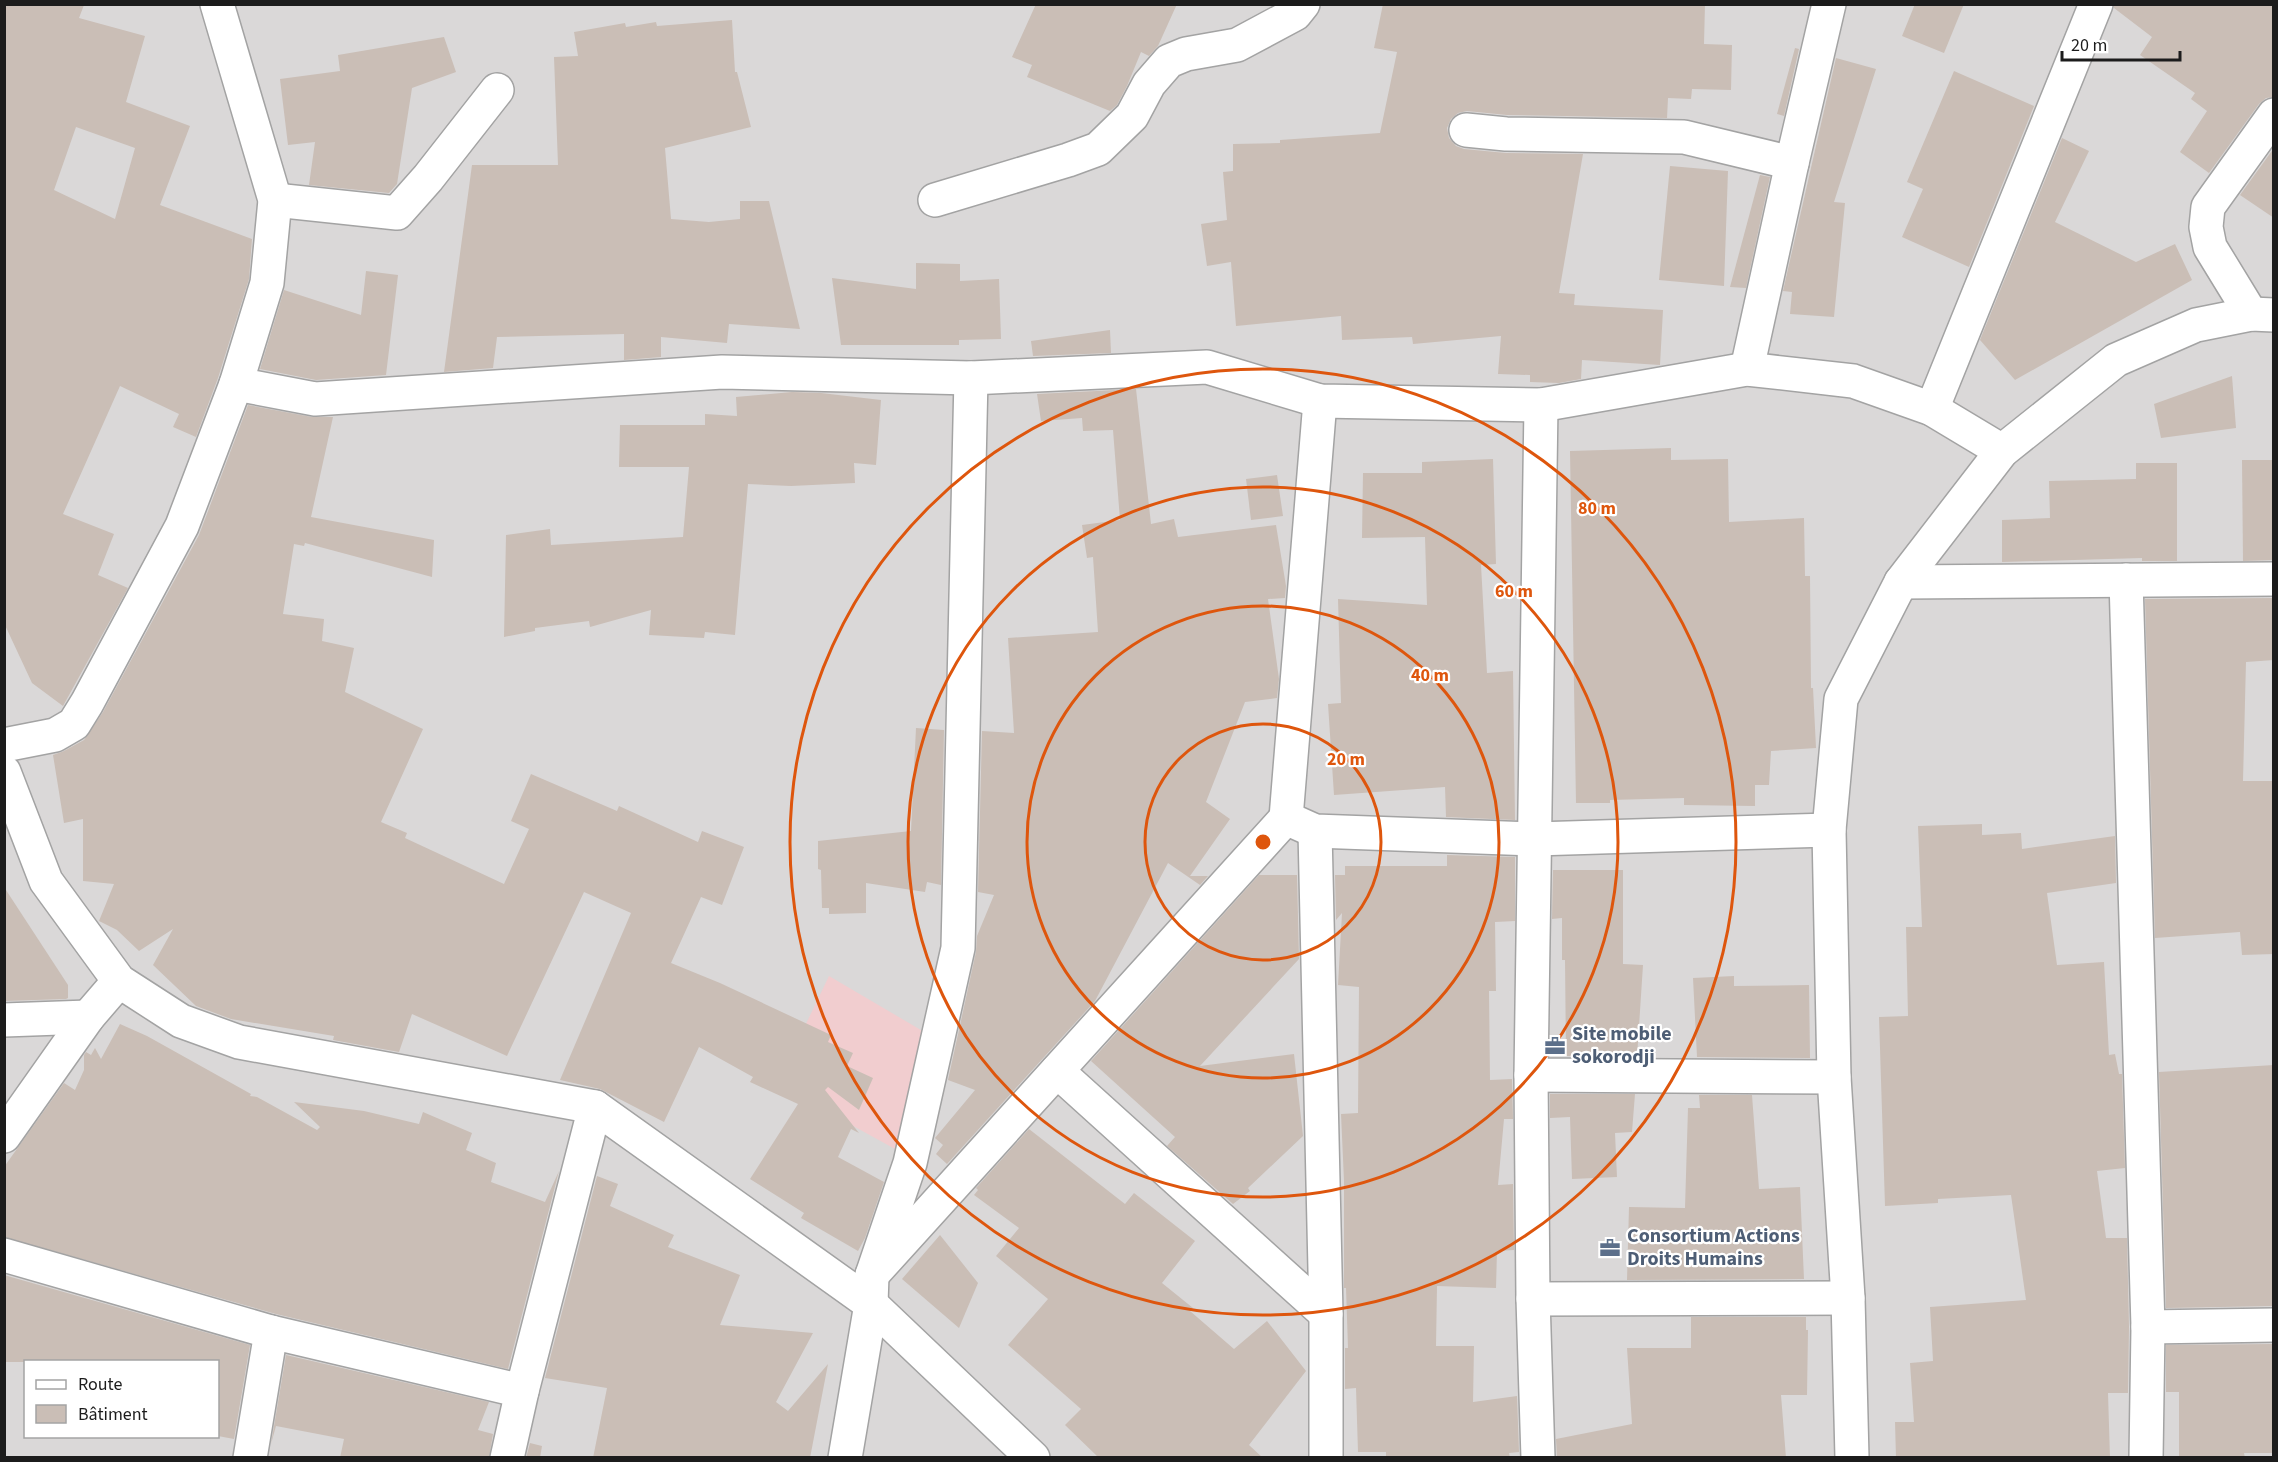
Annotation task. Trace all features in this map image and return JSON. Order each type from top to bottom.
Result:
[{"type":"street","points":[[4,745],[55,735],[74,723],[87,703],[182,526],[236,384],[267,283],[275,200],[217,4]]},
{"type":"street","points":[[935,200],[1098,149],[1132,116],[1149,84],[1169,61],[1186,54],[1237,45],[1295,14],[1303,4]]},
{"type":"street","points":[[1747,369],[1829,4]]},
{"type":"street","points":[[1932,409],[2096,4]]},
{"type":"street","points":[[275,200],[397,213],[428,178],[497,90]]},
{"type":"street","points":[[1852,1458],[1848,1298],[1834,1077],[1829,830],[1841,699],[1900,582],[2002,451],[2116,360],[2196,325],[2262,315],[2210,247],[2206,227],[2208,207],[2274,114]]},
{"type":"street","points":[[1466,130],[1506,134],[1684,137],[1792,163]]},
{"type":"street","points":[[236,384],[315,399],[722,372],[971,378],[1207,368],[1320,401],[1541,405],[1747,369],[1853,381],[1932,409],[2002,451]]},
{"type":"street","points":[[845,1458],[872,1289],[910,1163],[958,948],[971,378]]},
{"type":"street","points":[[872,1289],[1057,1071],[1286,818],[1320,401]]},
{"type":"street","points":[[1538,1458],[1533,1299],[1531,1075],[1541,405]]},
{"type":"street","points":[[1900,582],[2274,579]]},
{"type":"street","points":[[2126,580],[2148,1327],[2146,1458]]},
{"type":"street","points":[[4,772],[46,881],[119,981],[181,1021],[238,1042],[595,1107],[872,1289],[1033,1458]]},
{"type":"street","points":[[1286,818],[1315,831],[1535,838],[1829,830]]},
{"type":"street","points":[[1315,831],[1326,1314],[1326,1458]]},
{"type":"street","points":[[4,1136],[88,1017],[119,981]]},
{"type":"street","points":[[4,1020],[88,1017]]},
{"type":"street","points":[[1057,1071],[1326,1314]]},
{"type":"street","points":[[1531,1075],[1834,1077]]},
{"type":"street","points":[[507,1458],[595,1107]]},
{"type":"street","points":[[4,1255],[271,1332],[522,1391]]},
{"type":"street","points":[[1533,1299],[1848,1298]]},
{"type":"street","points":[[2148,1327],[2274,1325]]},
{"type":"street","points":[[250,1458],[271,1332]]},
{"type":"shaded area","points":[[5,5],[2273,5],[2273,1457],[5,1458]]},
{"type":"shaded area","points":[[829,976],[926,1033],[895,1149],[777,1084]]},
{"type":"building","points":[[4,4],[84,5],[79,18],[145,36],[126,102],[190,126],[160,205],[252,239],[249,279],[218,378],[196,437],[173,427],[179,414],[120,386],[63,514],[114,534],[98,575],[128,588],[63,706],[32,683],[4,623]],"holes":[[[76,127],[135,148],[115,219],[54,190]]]},
{"type":"building","points":[[1036,4],[1177,4],[1158,46],[1149,56],[1141,52],[1127,86],[1117,105],[1110,111],[1027,77],[1032,65],[1012,57]]},
{"type":"building","points":[[1383,4],[1705,4],[1704,44],[1732,45],[1731,90],[1692,89],[1691,99],[1668,98],[1667,118],[1507,115],[1467,111],[1458,113],[1451,119],[1447,128],[1449,138],[1456,146],[1464,149],[1506,153],[1583,154],[1559,293],[1575,294],[1574,305],[1663,310],[1660,365],[1582,360],[1581,379],[1559,383],[1530,382],[1530,375],[1498,374],[1501,336],[1413,344],[1412,337],[1342,340],[1341,316],[1236,326],[1231,262],[1207,266],[1201,224],[1227,220],[1223,172],[1233,171],[1233,144],[1280,143],[1280,140],[1380,133],[1397,52],[1374,48]]},
{"type":"building","points":[[1915,4],[1964,4],[1944,53],[1902,36]]},
{"type":"building","points":[[2114,4],[2274,4],[2274,97],[2266,98],[2259,104],[2209,173],[2180,152],[2207,111],[2191,99],[2195,93],[2140,55],[2152,37],[2114,8]]},
{"type":"building","points":[[732,20],[735,72],[737,72],[751,127],[665,148],[671,219],[709,222],[740,219],[740,201],[769,201],[800,329],[729,324],[727,343],[661,337],[661,357],[624,360],[624,334],[497,337],[493,368],[444,372],[472,165],[558,165],[554,57],[578,56],[574,32],[625,23],[626,27],[656,22],[657,26]]},
{"type":"building","points":[[444,37],[456,72],[412,88],[397,184],[389,193],[309,185],[315,142],[288,145],[280,79],[340,71],[338,55]]},
{"type":"building","points":[[1795,48],[1799,49],[1784,116],[1777,114]]},
{"type":"building","points":[[1836,58],[1876,69],[1834,202],[1845,203],[1834,317],[1790,314],[1792,292],[1783,291]]},
{"type":"building","points":[[1954,71],[2034,106],[1969,267],[1902,237],[1923,189],[1907,182]]},
{"type":"building","points":[[2062,138],[2089,151],[2055,222],[2136,262],[2175,244],[2192,280],[2015,380],[1980,340]]},
{"type":"building","points":[[2274,148],[2274,218],[2240,195]]},
{"type":"building","points":[[1670,166],[1728,171],[1724,286],[1659,280]]},
{"type":"building","points":[[1760,175],[1770,177],[1746,288],[1730,287]]},
{"type":"building","points":[[916,263],[960,264],[960,281],[999,279],[1001,339],[959,340],[959,345],[841,345],[832,278],[916,289]]},
{"type":"building","points":[[366,271],[398,275],[386,375],[316,380],[260,369],[284,290],[361,315]]},
{"type":"building","points":[[1110,330],[1111,353],[1033,356],[1031,341]]},
{"type":"building","points":[[2232,376],[2236,428],[2161,438],[2154,404]]},
{"type":"building","points":[[1136,389],[1151,524],[1174,519],[1178,537],[1276,525],[1286,586],[1285,598],[1268,599],[1279,679],[1277,698],[1245,702],[1206,802],[1230,819],[1190,876],[1208,876],[1200,885],[1168,863],[1095,1001],[947,1164],[936,1154],[943,1145],[935,1138],[975,1090],[948,1080],[976,952],[977,936],[994,895],[978,892],[982,731],[1014,733],[1008,638],[1098,632],[1093,557],[1087,558],[1082,525],[1120,520],[1113,430],[1083,431],[1082,418],[1041,421],[1037,394]]},
{"type":"building","points":[[792,392],[881,400],[876,465],[854,463],[855,483],[791,486],[748,484],[735,635],[705,632],[704,638],[649,635],[651,610],[590,627],[589,621],[535,628],[535,631],[504,637],[506,535],[550,529],[551,545],[683,537],[689,467],[619,467],[620,425],[705,425],[705,414],[737,416],[736,397]]},
{"type":"building","points":[[248,405],[312,417],[333,417],[311,517],[434,540],[432,577],[305,543],[304,546],[294,544],[283,614],[324,619],[322,641],[354,648],[345,692],[423,729],[381,822],[407,833],[405,838],[504,884],[529,829],[511,821],[531,774],[617,811],[619,806],[698,842],[702,831],[744,847],[722,905],[701,897],[671,963],[720,983],[831,1035],[828,1042],[853,1053],[847,1066],[873,1078],[859,1110],[828,1087],[825,1090],[859,1133],[851,1129],[838,1157],[884,1182],[865,1238],[858,1251],[801,1218],[804,1213],[750,1179],[798,1104],[750,1082],[753,1077],[699,1047],[664,1122],[600,1089],[560,1080],[631,913],[584,892],[507,1056],[412,1014],[399,1052],[333,1040],[334,1036],[231,1019],[196,1006],[153,965],[173,929],[139,951],[117,930],[99,921],[114,884],[83,881],[83,819],[64,823],[53,755],[84,740],[103,712],[199,535]]},
{"type":"building","points":[[1671,448],[1671,460],[1728,459],[1729,522],[1804,518],[1805,576],[1810,576],[1811,688],[1813,688],[1816,748],[1771,751],[1769,785],[1755,785],[1755,806],[1684,805],[1684,798],[1576,803],[1570,451]]},
{"type":"building","points":[[1493,459],[1496,564],[1481,565],[1487,673],[1513,671],[1515,820],[1446,817],[1445,787],[1334,795],[1328,704],[1341,703],[1338,599],[1427,605],[1425,537],[1362,538],[1363,473],[1422,473],[1422,462]]},
{"type":"building","points":[[2242,460],[2274,460],[2274,560],[2243,561]]},
{"type":"building","points":[[2136,463],[2177,463],[2177,561],[2142,561],[2142,558],[2002,562],[2002,520],[2050,518],[2049,481],[2136,479]]},
{"type":"building","points":[[1277,475],[1283,516],[1251,520],[1246,479]]},
{"type":"building","points":[[2274,598],[2274,660],[2246,662],[2243,781],[2274,781],[2274,954],[2242,955],[2240,932],[2155,938],[2145,599]]},
{"type":"building","points":[[916,728],[944,730],[941,885],[927,882],[925,892],[866,883],[866,913],[829,914],[829,908],[822,908],[818,841],[911,831]]},
{"type":"building","points":[[1982,824],[1982,835],[2021,833],[2022,849],[2115,836],[2116,883],[2047,893],[2057,965],[2104,962],[2109,1055],[2115,1054],[2119,1074],[2122,1074],[2125,1168],[2097,1171],[2106,1238],[2127,1238],[2128,1393],[2108,1393],[2110,1458],[1896,1458],[1895,1422],[1914,1422],[1910,1363],[1933,1361],[1930,1307],[2026,1300],[2011,1195],[1938,1199],[1938,1203],[1885,1206],[1879,1017],[1908,1016],[1906,927],[1922,927],[1918,826]]},
{"type":"building","points":[[1447,855],[1515,857],[1515,921],[1495,922],[1496,991],[1489,991],[1490,1080],[1512,1079],[1513,1119],[1504,1119],[1498,1185],[1513,1184],[1514,1250],[1497,1251],[1496,1288],[1437,1286],[1436,1346],[1474,1346],[1473,1402],[1517,1396],[1519,1452],[1509,1453],[1510,1458],[1386,1458],[1386,1452],[1358,1452],[1356,1388],[1345,1389],[1345,1348],[1348,1348],[1346,1288],[1344,1288],[1344,1181],[1341,1114],[1358,1113],[1359,987],[1338,985],[1342,913],[1336,920],[1335,875],[1345,875],[1345,866],[1447,866]]},
{"type":"building","points":[[1553,870],[1623,870],[1623,964],[1643,965],[1637,1057],[1566,1056],[1565,960],[1562,960],[1562,918],[1552,919]]},
{"type":"building","points":[[1259,875],[1297,875],[1299,959],[1200,1066],[1294,1054],[1303,1136],[1248,1188],[1250,1191],[1233,1204],[1167,1146],[1175,1137],[1091,1061]]},
{"type":"building","points":[[4,887],[68,985],[68,998],[4,1001]]},
{"type":"building","points":[[1734,976],[1734,986],[1809,985],[1810,1058],[1697,1057],[1693,978]]},
{"type":"building","points":[[120,1024],[147,1036],[251,1094],[250,1096],[257,1097],[317,1130],[320,1127],[294,1102],[364,1111],[419,1124],[423,1112],[472,1133],[466,1150],[496,1163],[491,1182],[545,1202],[559,1171],[508,1369],[276,1314],[4,1237],[4,1167],[64,1083],[75,1090],[84,1070],[86,1052],[91,1055],[95,1048],[101,1059]]},
{"type":"building","points":[[2274,1065],[2274,1306],[2166,1308],[2159,1072]]},
{"type":"building","points":[[1550,1094],[1635,1094],[1632,1132],[1615,1133],[1617,1177],[1572,1179],[1570,1117],[1550,1118]]},
{"type":"building","points":[[1699,1095],[1752,1095],[1759,1189],[1800,1187],[1804,1279],[1627,1280],[1629,1207],[1685,1208],[1688,1108],[1700,1108]]},
{"type":"building","points":[[1029,1129],[1125,1204],[1134,1193],[1195,1241],[1162,1283],[1193,1308],[1190,1311],[1234,1349],[1267,1321],[1306,1371],[1249,1445],[1263,1458],[1099,1458],[1065,1425],[1081,1409],[1008,1345],[1048,1299],[996,1256],[1019,1228],[974,1195],[978,1190],[976,1188]]},
{"type":"building","points":[[597,1176],[618,1184],[610,1206],[674,1235],[668,1247],[740,1275],[720,1325],[813,1333],[776,1402],[788,1411],[828,1364],[810,1458],[593,1458],[607,1388],[545,1378]]},
{"type":"building","points":[[940,1235],[978,1283],[959,1328],[902,1279]]},
{"type":"building","points":[[4,1275],[250,1345],[234,1439],[219,1436],[219,1360],[24,1360],[24,1362],[4,1362]]},
{"type":"building","points":[[1691,1317],[1806,1317],[1806,1330],[1808,1330],[1807,1395],[1781,1395],[1786,1458],[1557,1458],[1556,1439],[1632,1424],[1627,1348],[1691,1348]]},
{"type":"building","points":[[2274,1344],[2274,1453],[2244,1453],[2245,1458],[2179,1458],[2179,1392],[2166,1392],[2166,1345]]},
{"type":"building","points":[[286,1355],[489,1402],[478,1430],[493,1434],[489,1458],[340,1458],[344,1439],[276,1426],[271,1444]]},
{"type":"building","points":[[530,1443],[542,1446],[540,1458],[526,1458]]},
{"type":"place","name":"Site mobile sokorodji","points":[[1555,1046]]},
{"type":"place","name":"Consortium Actions Droits Humains","points":[[1610,1248]]}]
